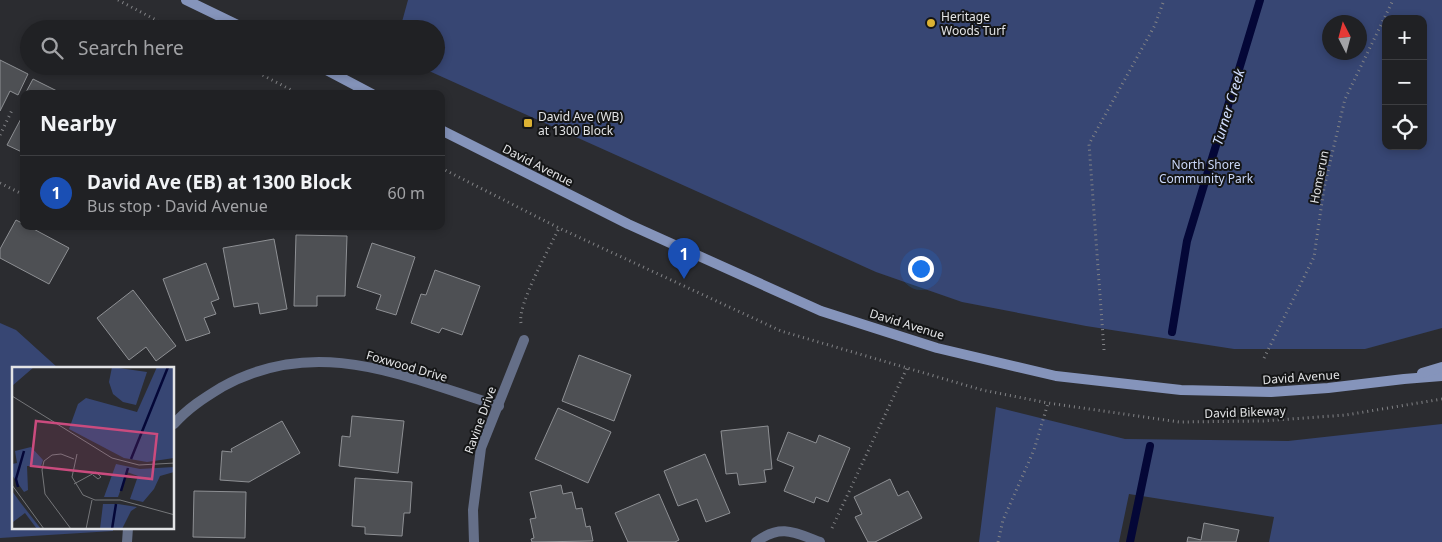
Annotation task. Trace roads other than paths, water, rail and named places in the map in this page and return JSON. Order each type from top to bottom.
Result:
[{"type":"main road","points":[[186,0],[227,20]]},
{"type":"main road","points":[[336,75],[364,90]]},
{"type":"main road","name":"David Avenue","points":[[445,132],[628,224],[821,310],[937,348],[1056,376],[1180,390],[1271,392],[1442,376]]},
{"type":"main road","name":"David Avenue","points":[[1404,379],[1442,367]]},
{"type":"street","name":"Ravine Drive","points":[[474,542],[473,510],[481,448],[524,340]]},
{"type":"street","name":"Foxwood Drive","points":[[175,423],[200,400],[231,382],[256,371],[305,361],[331,361],[375,367],[498,406]]},
{"type":"street","points":[[756,542],[767,534],[778,530],[792,532],[820,542]]},
{"type":"waterway","name":"Turner Creek","points":[[1172,332],[1187,241],[1260,0]]},
{"type":"waterway","name":"Turner Creek","points":[[1130,542],[1150,446]]},
{"type":"place","name":"Heritage Woods Turf","points":[[931,23]]},
{"type":"place","name":"David Ave (WB) at 1300 Block","points":[[528,123]]},
{"type":"place","name":"David Ave (EB) at 1300 Block","points":[[684,279]]},
{"type":"park label","name":"North Shore Community Park","points":[[1206,171]]}]
